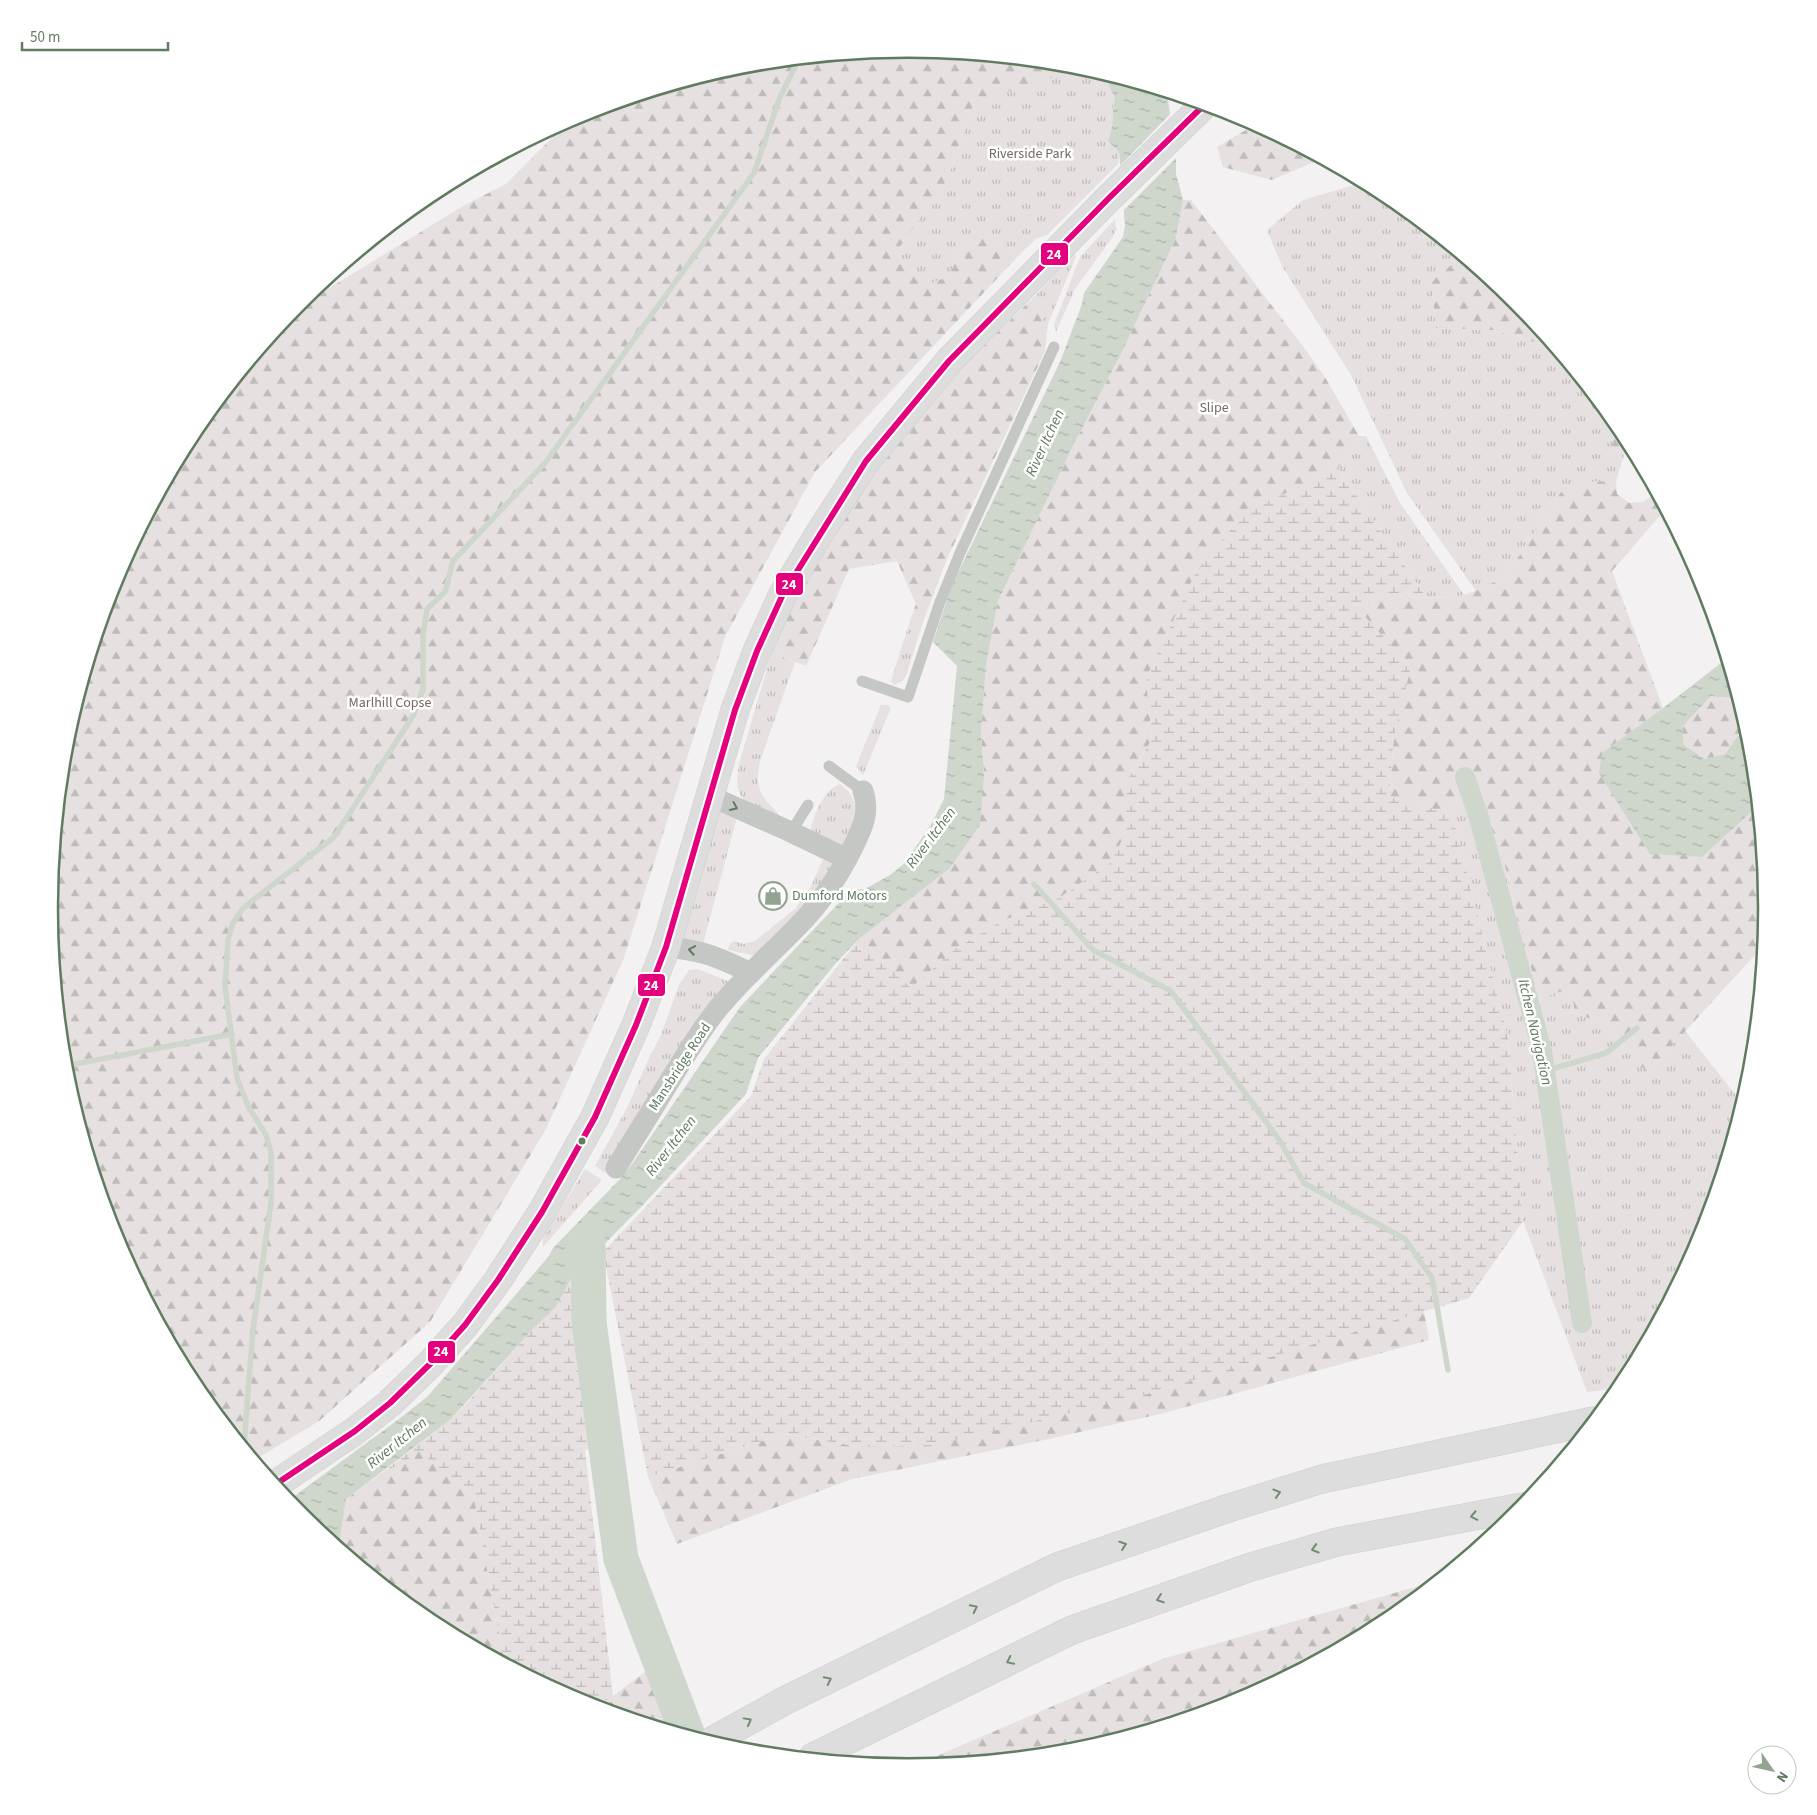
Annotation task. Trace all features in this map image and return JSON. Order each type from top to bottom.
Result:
[{"type":"main road","points":[[281,1481],[338,1442],[390,1403],[431,1363],[465,1325],[498,1280],[542,1212],[595,1118],[636,1025],[666,947],[735,710],[757,651],[783,594],[866,461],[948,362],[1108,199],[1200,109]]},
{"type":"main road","points":[[721,1736],[784,1701],[1057,1567],[1229,1508],[1322,1479],[1585,1423]]},
{"type":"main road","points":[[823,1753],[1072,1630],[1242,1571],[1337,1542],[1510,1509]]},
{"type":"street","name":"Mansbridge Road","points":[[616,1168],[691,1046],[716,1011],[799,925],[825,894],[847,859],[861,830],[866,813],[866,801],[863,791]]},
{"type":"street","points":[[710,796],[847,859]]},
{"type":"street","points":[[666,947],[693,950],[718,956],[751,973]]},
{"type":"lane","points":[[862,682],[908,697],[940,602],[960,553],[1054,347]]},
{"type":"lane","points":[[829,766],[863,791]]},
{"type":"lane","points":[[791,832],[808,805]]},
{"type":"green space","name":"Marlhill Copse","points":[[853,59],[964,59],[1067,73],[974,103],[948,178],[895,254],[924,286],[948,277],[962,247],[984,237],[1022,252],[815,472],[725,637],[624,958],[546,1129],[430,1322],[319,1421],[260,1457],[234,1425],[202,1380],[172,1332],[146,1283],[123,1233],[87,1127],[75,1073],[66,1018],[60,963],[58,908],[60,852],[75,742],[87,688],[123,582],[172,482],[234,390],[269,347],[320,294],[463,206],[506,184],[553,136],[583,122],[689,86],[743,74],[798,65]]},
{"type":"green space","name":"Riverside Park","points":[[1021,65],[1107,81],[1115,98],[1108,141],[1119,152],[1118,164],[1047,235],[1037,238],[1022,252],[984,237],[962,247],[948,277],[924,287],[895,254],[948,178],[974,103]]},
{"type":"green space","points":[[1248,129],[1315,161],[1272,180],[1223,167],[1217,147]]},
{"type":"green space","points":[[1355,185],[1426,233],[1458,259],[1431,282],[1436,328],[1493,330],[1547,346],[1583,390],[1613,432],[1612,449],[1625,452],[1616,481],[1588,482],[1561,492],[1506,576],[1476,591],[1407,493],[1351,375],[1282,266],[1267,230],[1303,200]]},
{"type":"green space","name":"Slipe","points":[[1183,200],[1191,200],[1308,353],[1326,379],[1359,436],[1338,469],[1254,508],[1169,634],[1146,678],[1152,739],[1127,781],[1124,837],[1110,863],[1059,898],[1000,922],[955,949],[911,988],[860,938],[949,869],[984,775],[981,733],[986,666],[998,601],[1076,440],[1121,354],[1176,238]]},
{"type":"green space","points":[[1115,219],[1116,230],[1112,238],[1075,289],[1056,332],[1054,325],[1080,257]]},
{"type":"green space","points":[[1073,254],[1076,256],[1048,324],[1045,351],[1045,324],[1033,298]]},
{"type":"green space","points":[[1458,259],[1510,306],[1547,346],[1493,330],[1436,328],[1431,282]]},
{"type":"green space","points":[[1033,298],[1045,324],[1045,351],[946,561],[923,622],[908,627],[916,604],[897,561],[849,569],[806,666],[781,656],[774,645],[800,584],[877,469],[957,372]]},
{"type":"green space","points":[[1613,432],[1625,451],[1612,449]]},
{"type":"green space","points":[[1359,436],[1366,436],[1400,503],[1464,595],[1453,598],[1426,597],[1338,469]]},
{"type":"green space","points":[[1338,469],[1426,597],[1380,596],[1361,612],[1411,667],[1394,736],[1389,797],[1452,814],[1508,1038],[1523,1221],[1469,1298],[1133,1398],[935,1445],[861,1447],[784,1434],[648,1477],[603,1252],[751,1096],[764,1059],[860,938],[911,988],[955,949],[1000,922],[1059,898],[1110,863],[1124,837],[1127,781],[1152,739],[1146,678],[1194,576],[1228,533],[1254,508]]},
{"type":"green space","points":[[1616,481],[1617,494],[1629,503],[1643,502],[1652,496],[1661,514],[1612,571],[1663,708],[1602,753],[1702,857],[1753,811],[1757,852],[1757,952],[1647,1073],[1610,1026],[1575,1013],[1571,988],[1539,999],[1500,846],[1469,784],[1452,814],[1389,797],[1394,736],[1361,612],[1380,596],[1453,598],[1476,591],[1506,576],[1561,492],[1588,482]]},
{"type":"green space","points":[[923,622],[906,676],[902,681],[894,685],[891,681],[908,627]]},
{"type":"green space","points":[[774,645],[781,656],[795,662],[760,761],[758,779],[761,792],[780,816],[751,805],[745,800],[740,795],[737,777],[739,764]]},
{"type":"green space","points":[[1711,696],[1732,698],[1740,732],[1725,754],[1705,759],[1684,745],[1682,727]]},
{"type":"green space","points":[[881,705],[887,705],[890,707],[890,710],[863,775],[856,766]]},
{"type":"green space","points":[[840,784],[853,798],[855,806],[853,823],[844,849],[817,835],[811,829],[825,796]]},
{"type":"green space","points":[[1468,784],[1500,846],[1539,999],[1571,987],[1575,1013],[1610,1026],[1647,1073],[1685,1031],[1737,1096],[1730,1127],[1694,1233],[1645,1333],[1608,1389],[1587,1392],[1523,1221],[1508,1038],[1452,814]]},
{"type":"green space","points":[[723,811],[737,817],[703,944],[684,939],[683,933],[718,812]]},
{"type":"green space","points":[[823,859],[836,866],[821,890],[757,956],[728,950],[730,944],[734,941],[744,944],[755,941],[796,908],[811,886]]},
{"type":"green space","points":[[698,969],[733,983],[606,1173],[595,1166],[627,1108],[661,1035],[679,985],[689,970]]},
{"type":"green space","points":[[585,1169],[602,1180],[543,1247],[543,1238]]},
{"type":"green space","points":[[572,1277],[575,1277],[575,1300],[599,1446],[585,1450],[613,1696],[605,1701],[583,1693],[503,1654],[474,1497],[419,1451],[401,1465],[387,1469],[450,1420],[532,1330],[556,1307]]},
{"type":"green space","points":[[1424,1311],[1429,1340],[1160,1414],[852,1479],[677,1544],[648,1477],[784,1434],[861,1447],[1133,1398]]},
{"type":"green space","points":[[419,1451],[474,1497],[503,1654],[436,1614],[391,1582],[340,1540],[346,1499],[387,1469],[401,1465]]},
{"type":"green space","points":[[1421,1585],[1381,1614],[1333,1644],[1284,1670],[1234,1693],[1182,1712],[1128,1729],[1074,1741],[1019,1750],[934,1757],[1162,1659]]},
{"type":"green space","points":[[649,1669],[665,1722],[605,1701]]},
{"type":"water","name":"River Itchen","points":[[1107,81],[1168,99],[1176,155],[1176,174],[1183,200],[1176,238],[1121,354],[1076,440],[998,601],[986,666],[981,733],[984,775],[980,825],[949,869],[860,938],[836,963],[758,1058],[746,1094],[641,1207],[572,1277],[556,1307],[532,1330],[450,1420],[346,1499],[340,1540],[295,1496],[428,1396],[549,1256],[553,1248],[620,1179],[740,1007],[851,890],[865,889],[890,875],[905,863],[932,823],[944,799],[957,666],[933,642],[952,585],[1060,362],[1082,304],[1084,293],[1123,237],[1125,226],[1119,152],[1108,141],[1115,98]]},
{"type":"water","points":[[1722,662],[1732,698],[1711,696],[1682,727],[1684,745],[1705,759],[1725,754],[1740,733],[1753,811],[1702,857],[1650,854],[1599,773],[1602,753]]},
{"type":"pier","points":[[1173,111],[1178,156],[1121,213],[1118,168]]},
{"type":"waterway","points":[[245,1438],[253,1329],[271,1203],[271,1153],[266,1135],[249,1108],[237,1078],[225,986],[228,940],[233,923],[243,908],[334,837],[413,716],[423,689],[423,635],[427,609],[445,592],[453,561],[545,463],[754,173],[780,97],[795,65]]},
{"type":"waterway","name":"Itchen Navigation","points":[[1465,777],[1478,815],[1542,1051],[1582,1323]]},
{"type":"waterway","points":[[1034,884],[1093,950],[1171,991],[1280,1141],[1304,1183],[1405,1239],[1432,1278],[1448,1370]]},
{"type":"waterway","points":[[1545,1071],[1606,1053],[1637,1028]]},
{"type":"waterway","points":[[74,1064],[232,1034]]},
{"type":"waterway","points":[[588,1241],[589,1322],[621,1559],[685,1728]]},
{"type":"transit line","name":"24","points":[[281,1481],[355,1431],[390,1403],[431,1363],[465,1325],[498,1280],[542,1212],[595,1117],[636,1025],[666,947],[735,710],[757,651],[783,594],[866,461],[949,361],[1108,199],[1199,109]]},
{"type":"place","name":"Dumford Motors","points":[[773,896]]}]
